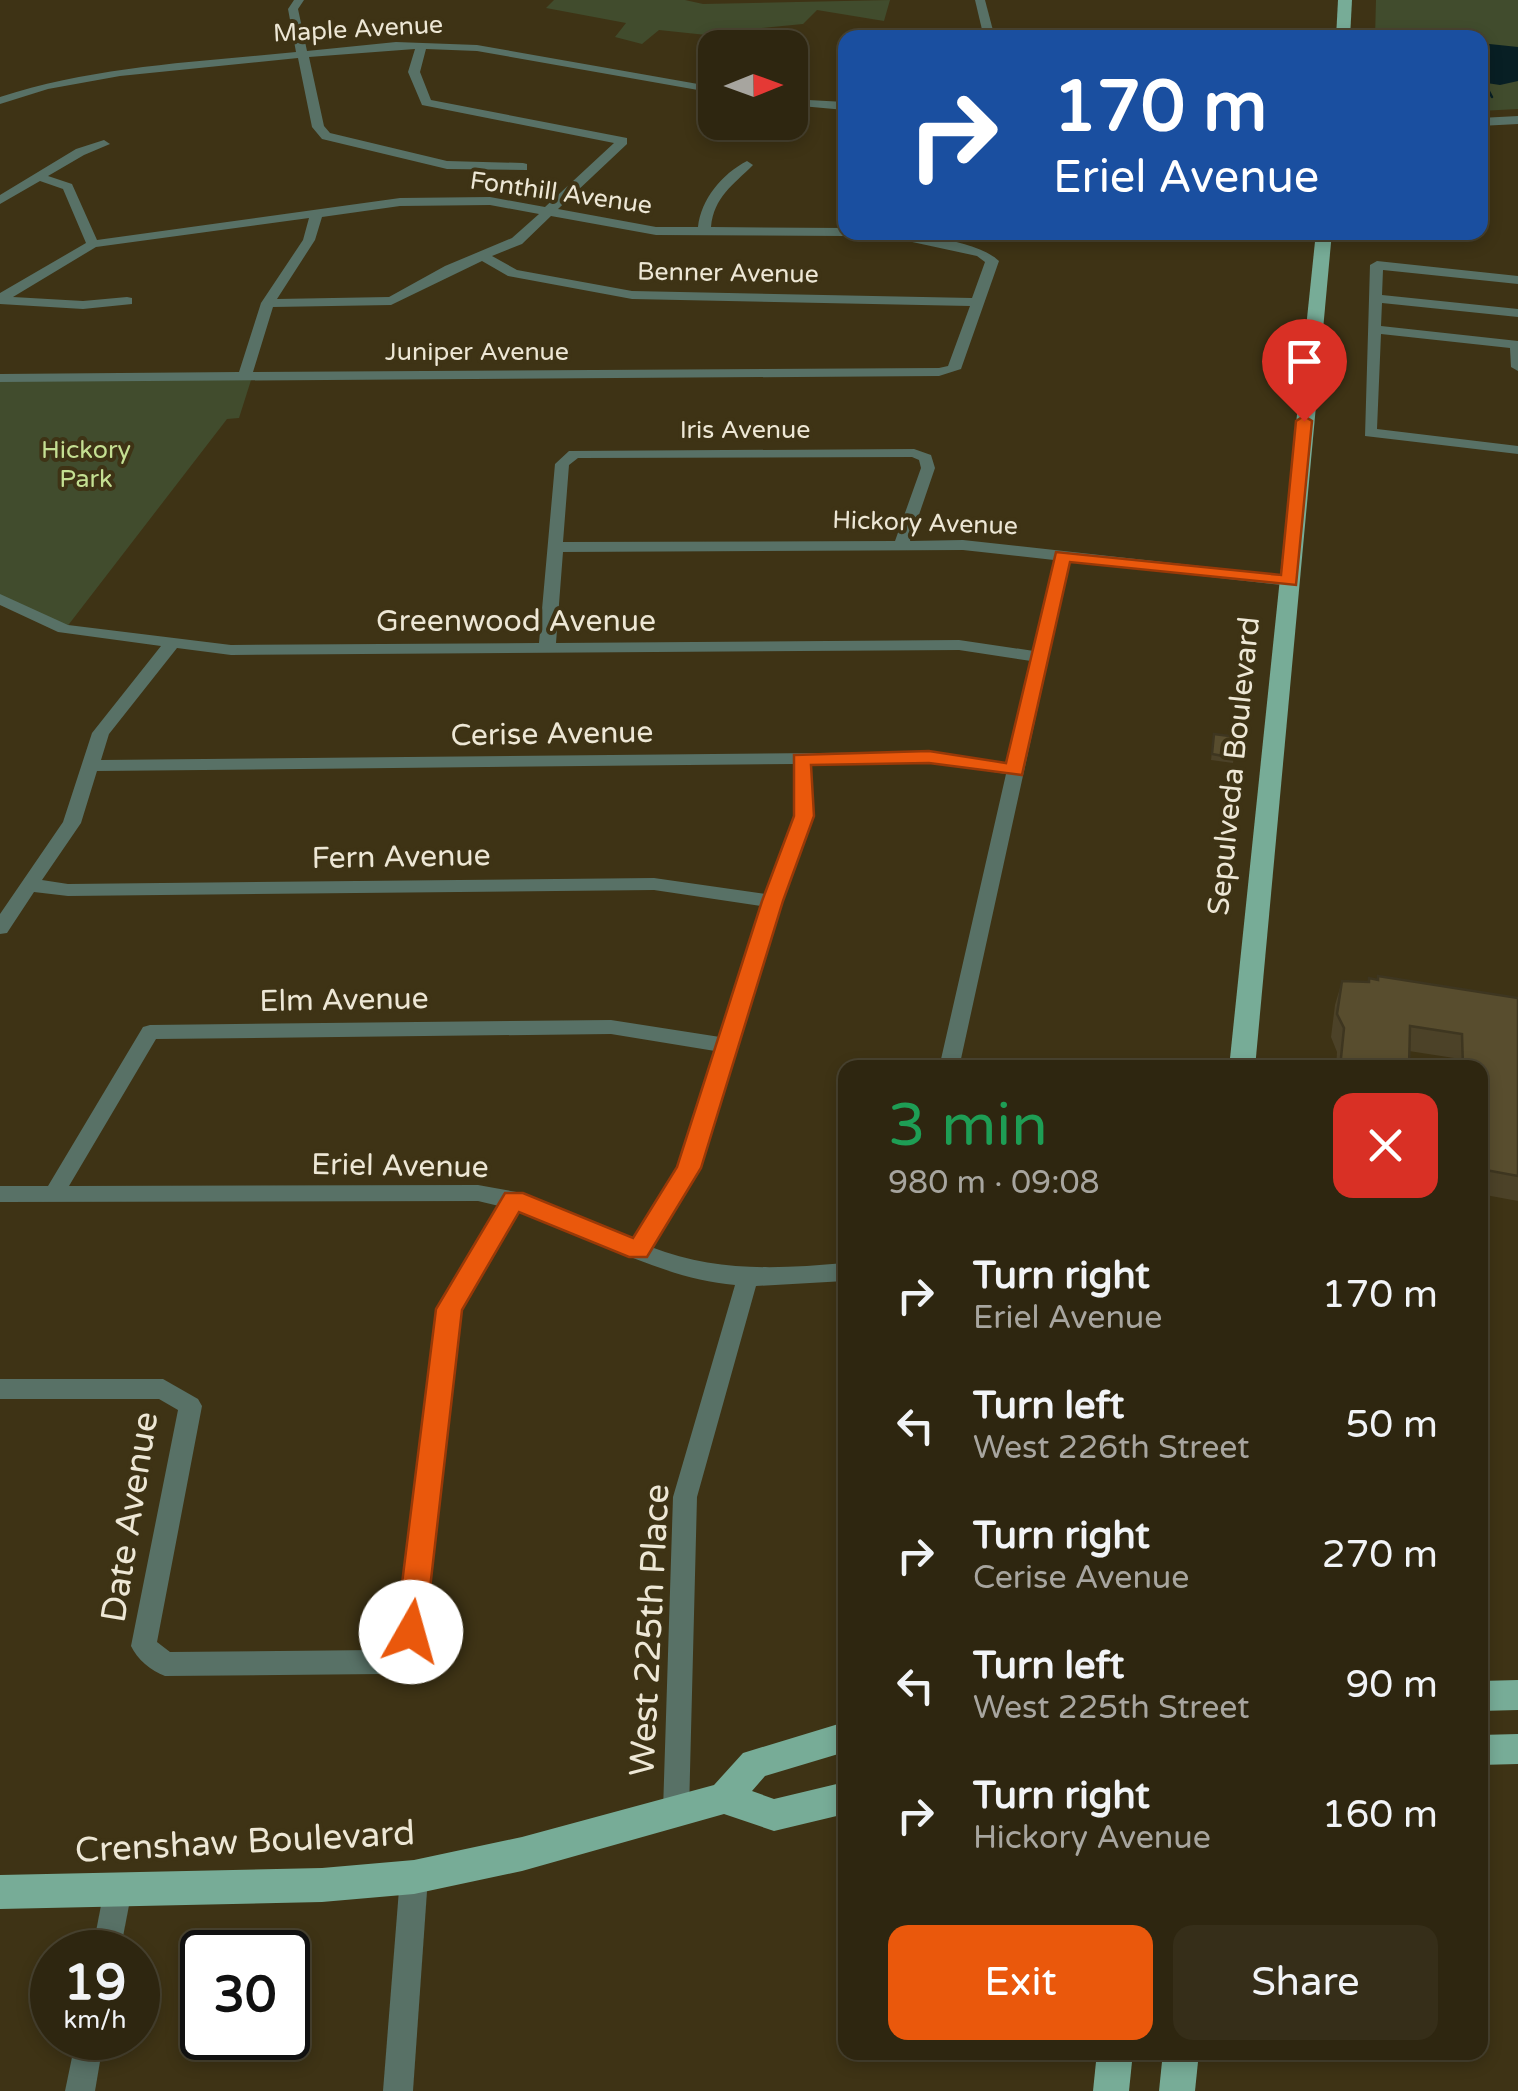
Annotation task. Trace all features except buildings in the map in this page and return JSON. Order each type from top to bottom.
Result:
[{"type":"main road","points":[[1344,30],[1346,0]]},
{"type":"main road","name":"Sepulveda Boulevard","points":[[1243,1060],[1323,240]]},
{"type":"main road","points":[[1488,1696],[1518,1695]]},
{"type":"main road","points":[[838,1739],[755,1764],[724,1798],[774,1815],[838,1800]]},
{"type":"main road","points":[[1488,1750],[1518,1749]]},
{"type":"main road","name":"Crenshaw Boulevard","points":[[0,1892],[322,1885],[414,1877],[522,1854],[724,1798]]},
{"type":"main road","points":[[1111,2091],[1114,2060]]},
{"type":"main road","points":[[1177,2091],[1180,2060]]},
{"type":"street","points":[[299,0],[293,10],[318,127],[326,136],[447,166],[523,166]]},
{"type":"street","points":[[980,0],[988,30]]},
{"type":"street","points":[[268,304],[391,301],[517,241],[623,142],[426,103],[414,72],[422,45]]},
{"type":"street","name":"Maple Avenue","points":[[0,101],[46,86],[120,73],[302,53],[422,45],[496,51],[698,87]]},
{"type":"street","points":[[808,103],[838,105]]},
{"type":"street","points":[[1488,122],[1518,120]]},
{"type":"street","points":[[0,200],[80,152],[104,144]]},
{"type":"street","points":[[704,233],[704,211],[714,192],[747,165]]},
{"type":"street","points":[[0,300],[93,244],[68,187],[39,177]]},
{"type":"street","name":"Fonthill Avenue","points":[[93,244],[446,200],[490,201],[656,231],[838,232]]},
{"type":"street","points":[[245,376],[268,304],[309,240],[316,214]]},
{"type":"street","points":[[947,240],[989,256],[992,266],[979,302]]},
{"type":"street","name":"Benner Avenue","points":[[483,256],[513,273],[632,295],[979,302]]},
{"type":"street","points":[[1518,280],[1378,265],[1370,433],[1518,450]]},
{"type":"street","points":[[1376,298],[1518,313]]},
{"type":"street","points":[[0,300],[83,305],[127,302]]},
{"type":"street","name":"Juniper Avenue","points":[[0,378],[938,372],[954,369],[979,302]]},
{"type":"street","points":[[1374,329],[1517,345],[1518,367]]},
{"type":"street","name":"Iris Avenue","points":[[556,547],[562,464],[568,456],[905,452],[921,455],[928,468],[901,545]]},
{"type":"street","name":"Hickory Avenue","points":[[556,547],[983,546],[1290,582]]},
{"type":"street","points":[[547,649],[556,547]]},
{"type":"street","points":[[951,1060],[1063,556]]},
{"type":"street","name":"Greenwood Avenue","points":[[0,599],[64,629],[231,650],[959,645],[1041,656]]},
{"type":"street","points":[[0,928],[72,823],[101,733],[172,645]]},
{"type":"street","name":"Cerise Avenue","points":[[90,766],[929,757],[1014,770]]},
{"type":"street","points":[[638,1250],[689,1168],[772,901],[804,816],[801,759]]},
{"type":"street","name":"Fern Avenue","points":[[30,884],[68,890],[654,884],[772,901]]},
{"type":"street","name":"Elm Avenue","points":[[53,1195],[150,1032],[611,1027],[728,1046]]},
{"type":"street","name":"Eriel Avenue","points":[[0,1194],[478,1193],[514,1199],[684,1268],[746,1280],[838,1273]]},
{"type":"street","name":"Date Avenue","points":[[0,1389],[163,1389],[190,1406],[144,1646],[165,1664],[382,1662],[411,1632],[449,1309],[514,1199]]},
{"type":"street","name":"West 225th Place","points":[[676,1811],[685,1497],[746,1280]]},
{"type":"street","points":[[398,2091],[414,1877]]},
{"type":"street","points":[[110,1930],[118,1890]]},
{"type":"street","points":[[80,2091],[86,2060]]},
{"type":"green space","points":[[554,0],[685,0],[703,4],[890,0],[884,21],[817,10],[803,24],[698,30],[698,34],[659,30],[642,44],[615,37],[626,23],[546,8]]},
{"type":"green space","points":[[1376,0],[1518,0],[1518,109],[1488,111],[1488,30],[1375,30]]},
{"type":"green space","name":"Hickory Park","points":[[252,377],[239,418],[227,419],[66,628],[0,598],[0,378]]},
{"type":"water","points":[[1488,44],[1518,47],[1518,81],[1488,83]]},
{"type":"waterway","points":[[1488,90],[1492,97]]},
{"type":"route","points":[[411,1632],[449,1309],[514,1199],[638,1250],[689,1168],[772,901],[804,816],[801,759],[929,757],[1014,770],[1063,556],[1290,582],[1304,421]]}]
